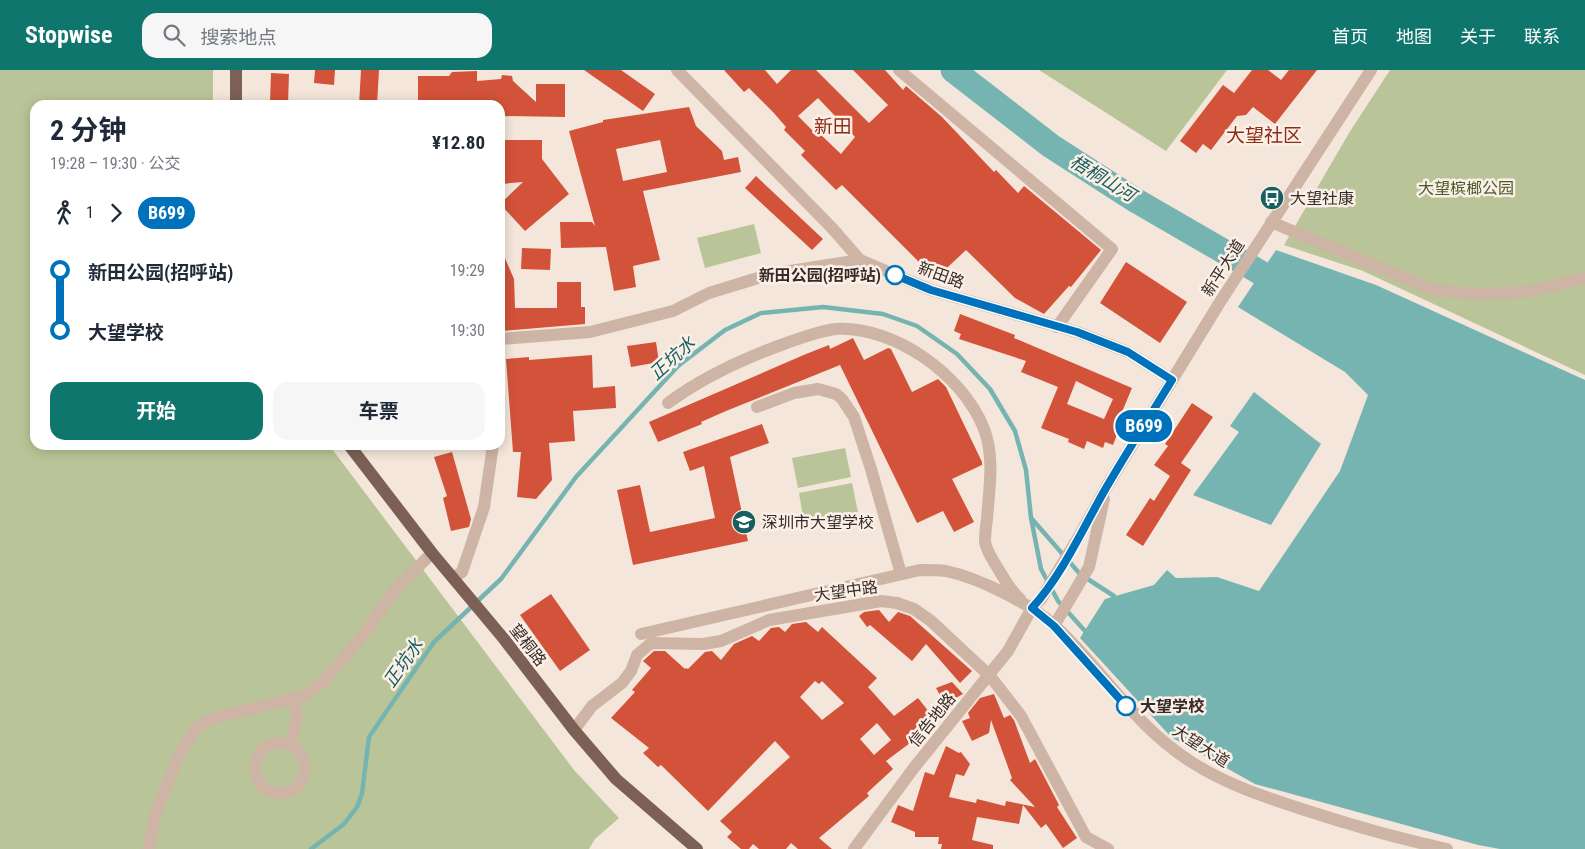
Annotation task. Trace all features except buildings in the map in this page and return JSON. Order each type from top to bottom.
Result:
[{"type":"main road","points":[[236,70],[236,100]]},
{"type":"main road","name":"望桐路","points":[[354,450],[432,553],[574,730],[616,779],[697,849]]},
{"type":"street","name":"新田路","points":[[677,70],[832,228],[860,260],[931,290],[1057,327],[1128,352],[1172,380]]},
{"type":"street","points":[[899,70],[1112,249],[1057,327]]},
{"type":"street","name":"新平大道","points":[[1036,603],[1077,540],[1107,486],[1220,302],[1372,70]]},
{"type":"street","points":[[1271,222],[1433,290],[1474,294],[1526,292],[1585,278]]},
{"type":"street","points":[[505,339],[590,332],[672,311],[709,293],[771,274],[860,260]]},
{"type":"street","points":[[668,403],[694,384],[736,361],[800,338],[836,329],[861,331],[926,357],[960,390],[984,429],[990,471],[985,542],[990,556],[1013,592],[1036,603]]},
{"type":"street","points":[[756,407],[794,393],[813,389],[826,390],[842,399],[854,417],[901,574]]},
{"type":"street","points":[[453,578],[462,572],[484,508],[492,450]]},
{"type":"street","name":"新平大道","points":[[1057,620],[1084,579],[1092,557],[1107,486]]},
{"type":"street","points":[[148,849],[156,814],[179,755],[196,728],[213,718],[305,696],[324,681],[364,634],[395,590],[432,553]]},
{"type":"street","name":"大望大道","points":[[642,634],[920,570],[946,571],[1036,603],[1057,620],[1137,719],[1163,742],[1214,775],[1251,792],[1362,829],[1447,849]]},
{"type":"street","name":"大望中路","points":[[574,730],[592,706],[622,683],[631,671],[637,655],[652,643],[712,642],[769,620],[881,601],[897,602],[914,609],[931,621],[990,676],[1021,716],[1086,837],[1108,849]]},
{"type":"street","name":"信告地路","points":[[854,849],[913,769],[990,676],[1008,651],[1036,603]]},
{"type":"street","points":[[288,744],[298,718],[294,700]]},
{"type":"green space","points":[[0,70],[213,70],[213,100],[30,100],[30,450],[333,450],[574,770],[619,818],[595,839],[589,849],[0,849]]},
{"type":"green space","points":[[1039,70],[1227,70],[1166,151]]},
{"type":"green space","name":"大望槟榔公园","points":[[1390,70],[1585,70],[1585,375],[1363,271],[1284,245],[1349,133]]},
{"type":"green space","points":[[754,224],[761,253],[705,268],[697,238]]},
{"type":"green space","points":[[845,448],[851,477],[798,488],[792,458]]},
{"type":"green space","points":[[852,483],[858,512],[804,522],[799,493]]},
{"type":"water","points":[[1276,250],[1376,285],[1585,380],[1585,849],[1500,849],[1478,845],[1255,784],[1171,737],[1080,638],[1105,599],[1154,585],[1167,570],[1176,578],[1217,577],[1259,591],[1340,471],[1368,395],[1345,372],[1238,307]]},
{"type":"water","points":[[1254,392],[1321,444],[1271,525],[1193,495],[1239,432],[1230,426]]},
{"type":"waterway","name":"梧桐山河","points":[[953,70],[1051,146],[1135,200],[1261,273]]},
{"type":"waterway","name":"正坑水","points":[[311,849],[344,824],[357,807],[362,794],[369,737],[434,642],[501,579],[576,477],[678,366],[725,330],[761,313],[823,307],[883,314],[917,326],[957,354],[990,389],[1015,431],[1026,470],[1031,518],[1041,569],[1058,601],[1085,631]]},
{"type":"waterway","points":[[1032,519],[1080,574],[1114,596]]},
{"type":"bus line","name":"B699","points":[[895,275],[931,290],[979,306],[1077,332],[1128,352],[1172,380],[1107,486],[1077,540],[1041,598],[1032,608],[1054,626],[1082,655],[1126,706]]},
{"type":"place","name":"大望社康","points":[[1272,198]]},
{"type":"place","name":"新田公园(招呼站)","points":[[895,275]]},
{"type":"place","name":"深圳市大望学校","points":[[744,522]]},
{"type":"place","name":"大望学校","points":[[1126,706]]},
{"type":"district","name":"新田","points":[[833,126]]},
{"type":"district","name":"大望社区","points":[[1264,135]]}]
